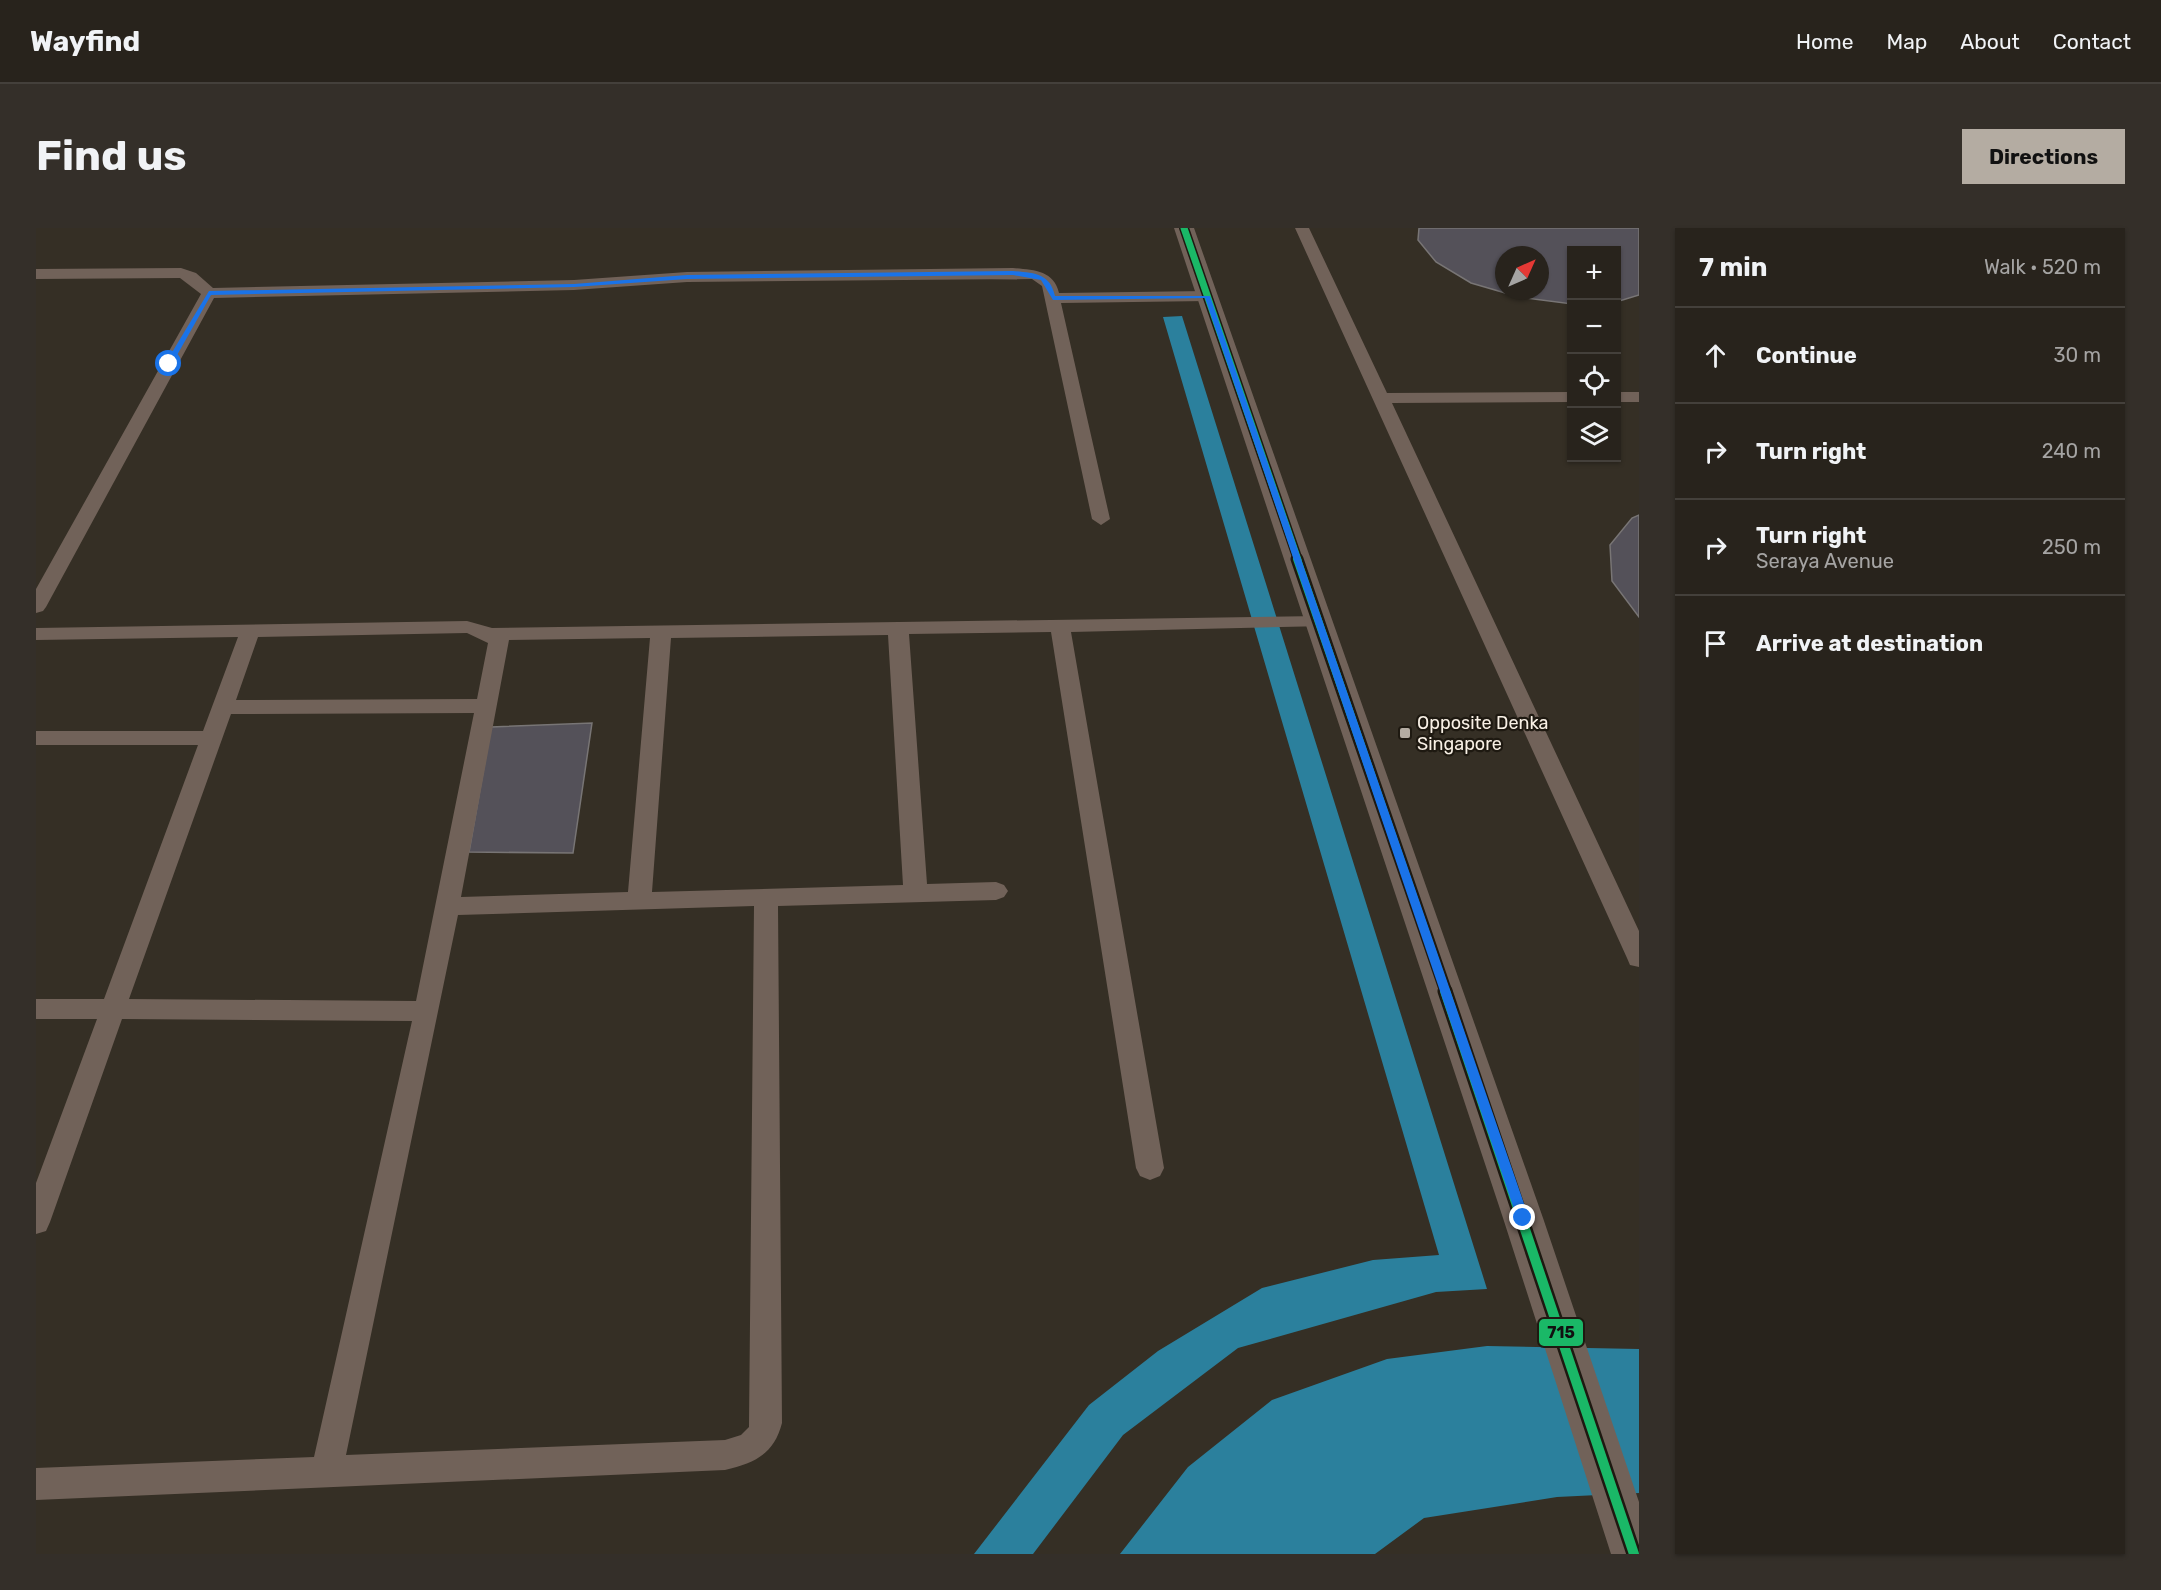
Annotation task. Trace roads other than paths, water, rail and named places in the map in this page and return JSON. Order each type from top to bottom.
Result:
[{"type":"street","points":[[1184,228],[1523,1218],[1631,1544]]},
{"type":"lane","points":[[1302,228],[1628,910],[1639,958]]},
{"type":"lane","points":[[36,274],[181,273],[190,276],[209,293],[574,285],[687,277],[1013,273],[1036,275],[1049,284],[1053,298],[1101,519]]},
{"type":"lane","points":[[36,607],[46,572],[209,293]]},
{"type":"lane","points":[[1053,298],[1207,296]]},
{"type":"lane","points":[[1621,397],[1639,397]]},
{"type":"lane","points":[[1382,398],[1567,398]]},
{"type":"lane","points":[[36,634],[467,627],[490,634],[898,630],[1319,622]]},
{"type":"lane","points":[[1060,626],[1150,1167]]},
{"type":"lane","points":[[898,630],[916,893]]},
{"type":"lane","points":[[36,1222],[250,631]]},
{"type":"lane","points":[[639,901],[661,631]]},
{"type":"lane","points":[[327,1472],[427,1011],[499,641],[490,634]]},
{"type":"lane","points":[[223,706],[486,706]]},
{"type":"lane","points":[[36,738],[211,738]]},
{"type":"lane","points":[[447,906],[996,891]]},
{"type":"lane","points":[[36,1484],[725,1455],[749,1449],[760,1441],[766,1423],[765,897]]},
{"type":"lane","points":[[36,1009],[427,1011]]},
{"type":"water","points":[[1182,316],[1487,1289],[1436,1292],[1238,1348],[1123,1435],[1033,1554],[974,1554],[1089,1405],[1158,1351],[1262,1288],[1373,1260],[1439,1255],[1163,317]]},
{"type":"water","points":[[1487,1346],[1639,1349],[1639,1493],[1557,1497],[1424,1518],[1375,1554],[1120,1554],[1188,1467],[1272,1400],[1387,1359]]},
{"type":"place","name":"Opposite Denka Singapore","points":[[1405,733]]}]
